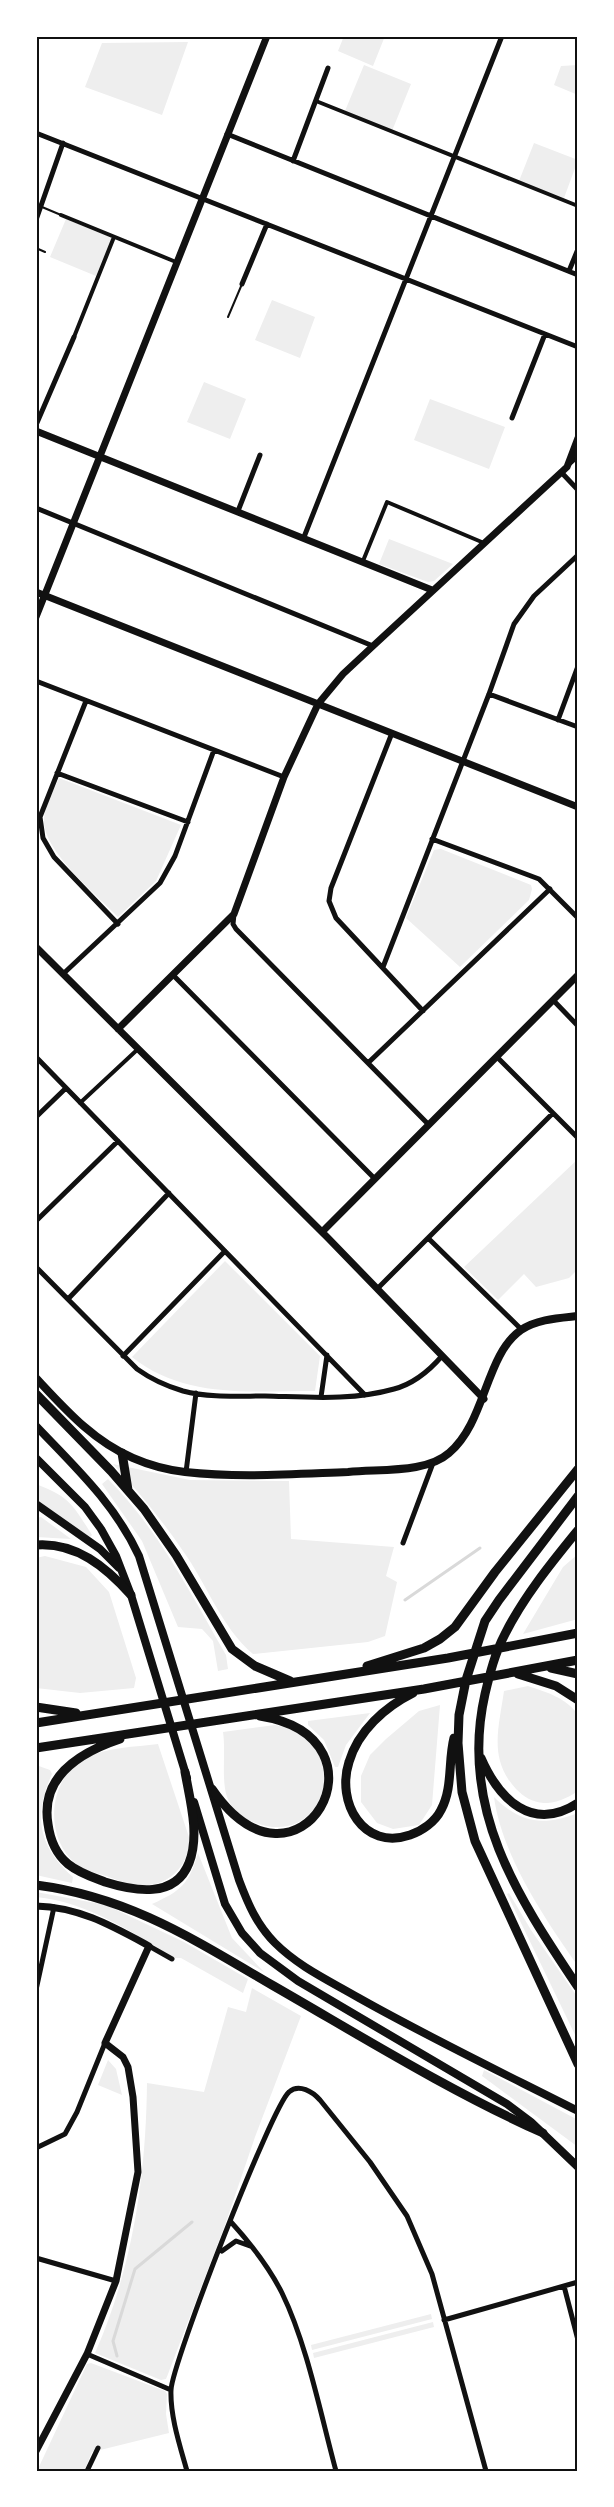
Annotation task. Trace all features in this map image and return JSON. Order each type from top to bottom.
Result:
[{"type":"highway","points":[[36,1394],[128,1490],[166,1539],[232,1649],[255,1666],[292,1682]]},
{"type":"highway","points":[[122,1453],[128,1490]]},
{"type":"highway","points":[[351,1673],[424,1648],[448,1634],[468,1612],[495,1572],[578,1469]]},
{"type":"highway","points":[[424,1689],[405,1698],[377,1718],[366,1730],[352,1754],[346,1776],[347,1798],[351,1812],[363,1827],[376,1834],[398,1838],[421,1830],[435,1819],[445,1800],[452,1743],[471,1658],[485,1621],[498,1600],[578,1496]]},
{"type":"highway","points":[[578,1534],[565,1545],[513,1618],[492,1666],[481,1713],[477,1748],[483,1802],[502,1859],[536,1922],[578,1987]]},
{"type":"highway","points":[[36,1545],[59,1546],[87,1557],[109,1572],[131,1595]]},
{"type":"highway","points":[[36,1723],[514,1647],[578,1633]]},
{"type":"highway","points":[[36,1748],[424,1689],[578,1660]]},
{"type":"highway","points":[[546,1667],[578,1674]]},
{"type":"highway","points":[[513,1673],[547,1682],[563,1689],[578,1700]]},
{"type":"highway","points":[[36,1707],[84,1715]]},
{"type":"highway","points":[[212,1789],[238,1820],[249,1827],[267,1833],[297,1829],[308,1822],[321,1808],[327,1795],[328,1776],[327,1763],[321,1748],[291,1724],[248,1715]]},
{"type":"highway","points":[[459,1715],[460,1780],[475,1841],[578,2064]]},
{"type":"highway","points":[[140,1732],[84,1754],[71,1763],[56,1780],[48,1799],[47,1821],[52,1842],[68,1864],[88,1876],[139,1891],[161,1888],[179,1878],[189,1863],[194,1837],[185,1772]]},
{"type":"highway","points":[[477,1748],[495,1785],[519,1808],[545,1814],[565,1810],[578,1803]]},
{"type":"highway","points":[[36,1886],[59,1888],[116,1903],[172,1927],[484,2107],[543,2133]]},
{"type":"main road","points":[[36,1378],[87,1430],[122,1453],[152,1465],[186,1472],[303,1474],[403,1469],[432,1463],[447,1455],[459,1444],[484,1399],[500,1356],[510,1340],[534,1324],[578,1316]]},
{"type":"main road","points":[[36,1426],[96,1489],[122,1524],[143,1567],[237,1874],[251,1911],[265,1931],[284,1951],[302,1965],[381,2010],[578,2111]]},
{"type":"main road","points":[[36,1458],[94,1518],[108,1540],[122,1571],[222,1894],[235,1922],[250,1943],[291,1976],[495,2096],[543,2133],[578,2167]]},
{"type":"main road","points":[[36,1504],[100,1549],[122,1571]]},
{"type":"street","points":[[36,617],[267,36]]},
{"type":"street","points":[[304,537],[502,36]]},
{"type":"street","points":[[293,161],[328,68]]},
{"type":"street","points":[[316,101],[578,206]]},
{"type":"street","points":[[36,133],[578,347]]},
{"type":"street","points":[[227,134],[578,275]]},
{"type":"street","points":[[36,220],[63,143]]},
{"type":"street","points":[[61,215],[176,262]]},
{"type":"street","points":[[242,284],[267,224]]},
{"type":"street","points":[[36,425],[114,237]]},
{"type":"street","points":[[569,271],[578,249]]},
{"type":"street","points":[[512,418],[545,334]]},
{"type":"street","points":[[36,431],[432,590]]},
{"type":"street","points":[[564,469],[578,438]]},
{"type":"street","points":[[238,511],[260,454]]},
{"type":"street","points":[[429,1125],[236,928],[233,924],[234,914],[284,777],[318,704],[343,674],[578,456]]},
{"type":"street","points":[[564,469],[578,490]]},
{"type":"street","points":[[363,561],[387,502],[485,543]]},
{"type":"street","points":[[36,508],[373,646]]},
{"type":"street","points":[[383,967],[489,694],[513,624],[522,610],[578,555]]},
{"type":"street","points":[[36,592],[578,807]]},
{"type":"street","points":[[558,720],[578,666]]},
{"type":"street","points":[[36,681],[284,777]]},
{"type":"street","points":[[489,694],[578,727]]},
{"type":"street","points":[[86,701],[40,817],[43,837],[54,857],[118,924]]},
{"type":"street","points":[[392,733],[331,888],[329,901],[336,918],[423,1011]]},
{"type":"street","points":[[63,974],[160,883],[175,856],[214,750]]},
{"type":"street","points":[[57,773],[188,822]]},
{"type":"street","points":[[432,839],[539,879],[578,918]]},
{"type":"street","points":[[369,1062],[550,889]]},
{"type":"street","points":[[118,1029],[234,914]]},
{"type":"street","points":[[36,947],[322,1232],[484,1399]]},
{"type":"street","points":[[173,975],[375,1179]]},
{"type":"street","points":[[322,1232],[578,975]]},
{"type":"street","points":[[553,1000],[578,1026]]},
{"type":"street","points":[[80,1102],[138,1049]]},
{"type":"street","points":[[36,1057],[365,1395]]},
{"type":"street","points":[[497,1057],[578,1138]]},
{"type":"street","points":[[36,1117],[66,1088]]},
{"type":"street","points":[[377,1289],[553,1113]]},
{"type":"street","points":[[36,1221],[118,1141]]},
{"type":"street","points":[[69,1298],[169,1194]]},
{"type":"street","points":[[428,1238],[522,1330]]},
{"type":"street","points":[[123,1356],[225,1251]]},
{"type":"street","points":[[36,1267],[69,1298],[123,1356],[154,1380],[183,1391],[216,1396],[365,1395],[395,1389],[418,1378],[442,1356]]},
{"type":"street","points":[[321,1397],[327,1355]]},
{"type":"street","points":[[186,1472],[196,1393]]},
{"type":"street","points":[[403,1543],[432,1463]]},
{"type":"street","points":[[36,1906],[80,1912],[100,1920],[172,1959]]},
{"type":"street","points":[[36,1990],[54,1907]]},
{"type":"street","points":[[36,2148],[65,2134],[77,2112],[149,1946]]},
{"type":"street","points":[[36,2451],[87,2354],[116,2281],[138,2172],[137,2142],[128,2067],[123,2057],[105,2043]]},
{"type":"street","points":[[187,2471],[176,2429],[171,2390],[183,2349],[264,2138],[282,2100],[290,2091],[301,2088],[314,2093],[370,2162],[406,2217],[432,2274],[486,2471]]},
{"type":"street","points":[[231,2222],[255,2248],[282,2294],[304,2354],[336,2471]]},
{"type":"street","points":[[217,2257],[229,2244],[236,2241],[255,2248]]},
{"type":"street","points":[[36,2258],[116,2281]]},
{"type":"street","points":[[444,2320],[578,2283]]},
{"type":"street","points":[[564,2286],[578,2340]]},
{"type":"street","points":[[87,2354],[171,2390]]},
{"type":"street","points":[[87,2471],[98,2448]]},
{"type":"lane","points":[[42,207],[61,215]]},
{"type":"lane","points":[[36,248],[45,252]]},
{"type":"lane","points":[[228,317],[242,284]]},
{"type":"shaded area","points":[[344,36],[385,36],[373,66],[338,51]]},
{"type":"shaded area","points":[[188,42],[162,115],[85,87],[102,43]]},
{"type":"shaded area","points":[[364,65],[411,84],[392,131],[345,111]]},
{"type":"shaded area","points":[[578,65],[578,95],[554,85],[561,66]]},
{"type":"shaded area","points":[[534,143],[578,160],[564,198],[519,181]]},
{"type":"shaded area","points":[[66,219],[112,238],[96,276],[50,257]]},
{"type":"shaded area","points":[[272,300],[315,317],[300,358],[255,340]]},
{"type":"shaded area","points":[[204,382],[246,399],[230,439],[187,422]]},
{"type":"shaded area","points":[[430,399],[505,427],[489,469],[414,440]]},
{"type":"shaded area","points":[[389,539],[453,564],[434,581],[428,582],[379,564]]},
{"type":"shaded area","points":[[59,778],[181,825],[156,881],[118,917],[72,871],[51,844],[45,831],[45,813]]},
{"type":"shaded area","points":[[441,849],[531,885],[532,889],[529,900],[460,967],[406,918],[434,850]]},
{"type":"shaded area","points":[[578,1159],[578,1269],[569,1278],[536,1287],[524,1274],[498,1300],[464,1267]]},
{"type":"shaded area","points":[[225,1261],[320,1356],[315,1391],[219,1390],[196,1386],[152,1371],[132,1357]]},
{"type":"shaded area","points":[[113,1464],[190,1480],[289,1481],[291,1539],[394,1547],[386,1576],[397,1582],[385,1636],[368,1642],[253,1654],[223,1618],[192,1564],[167,1528]]},
{"type":"shaded area","points":[[108,1479],[143,1519],[173,1563],[226,1655],[228,1669],[218,1671],[213,1641],[202,1629],[178,1627],[142,1541],[102,1484]]},
{"type":"shaded area","points":[[36,1484],[56,1493],[70,1503],[92,1535],[90,1537],[36,1499]]},
{"type":"shaded area","points":[[41,1517],[71,1539],[36,1537],[36,1518]]},
{"type":"shaded area","points":[[578,1554],[578,1619],[523,1634],[563,1567]]},
{"type":"shaded area","points":[[45,1556],[86,1567],[109,1592],[136,1678],[134,1688],[80,1693],[36,1688],[36,1558]]},
{"type":"shaded area","points":[[528,1686],[562,1700],[578,1715],[578,1790],[552,1802],[536,1802],[519,1792],[507,1778],[499,1754],[498,1730],[504,1691]]},
{"type":"shaded area","points":[[440,1705],[432,1805],[419,1825],[393,1829],[377,1823],[361,1802],[361,1776],[370,1755],[419,1711]]},
{"type":"shaded area","points":[[370,1713],[346,1745],[338,1767],[335,1767],[324,1740],[308,1725],[308,1721]]},
{"type":"shaded area","points":[[275,1725],[298,1732],[315,1749],[322,1766],[324,1784],[319,1800],[309,1815],[295,1824],[276,1827],[253,1822],[237,1812],[231,1805],[224,1782],[223,1732]]},
{"type":"shaded area","points":[[158,1744],[189,1837],[189,1847],[182,1865],[169,1878],[151,1885],[123,1882],[79,1866],[65,1852],[58,1839],[55,1824],[54,1808],[57,1793],[64,1779],[73,1767],[94,1754]]},
{"type":"shaded area","points":[[36,1765],[50,1770],[52,1774],[42,1803],[42,1830],[52,1854],[73,1877],[72,1883],[36,1875]]},
{"type":"shaded area","points":[[494,1797],[514,1813],[533,1820],[554,1820],[578,1813],[578,1966],[539,1907],[515,1864],[506,1842]]},
{"type":"shaded area","points":[[198,1853],[232,1938],[264,1972],[152,1904],[170,1895],[182,1885],[191,1872]]},
{"type":"shaded area","points":[[36,1892],[106,1905],[184,1942],[248,1979],[243,1993],[109,1920],[73,1905],[36,1897]]},
{"type":"shaded area","points":[[509,1893],[531,1930],[578,1998],[578,2041],[507,1894]]},
{"type":"shaded area","points":[[252,1988],[301,2016],[168,2374],[166,2379],[161,2380],[95,2353],[119,2288],[135,2221],[144,2152],[147,2083],[204,2092],[228,2007],[246,2012]]},
{"type":"shaded area","points":[[108,2060],[116,2069],[122,2095],[98,2085]]},
{"type":"shaded area","points":[[484,2070],[578,2120],[578,2147],[482,2076]]},
{"type":"shaded area","points":[[431,2314],[432,2319],[312,2350],[311,2345]]},
{"type":"shaded area","points":[[433,2322],[434,2327],[314,2358],[313,2353]]},
{"type":"shaded area","points":[[91,2363],[165,2391],[169,2433],[92,2452],[84,2471],[37,2471],[87,2364]]},
{"type":"waterway","points":[[405,1600],[480,1548]]},
{"type":"waterway","points":[[117,2356],[113,2341],[135,2269],[192,2222]]}]
